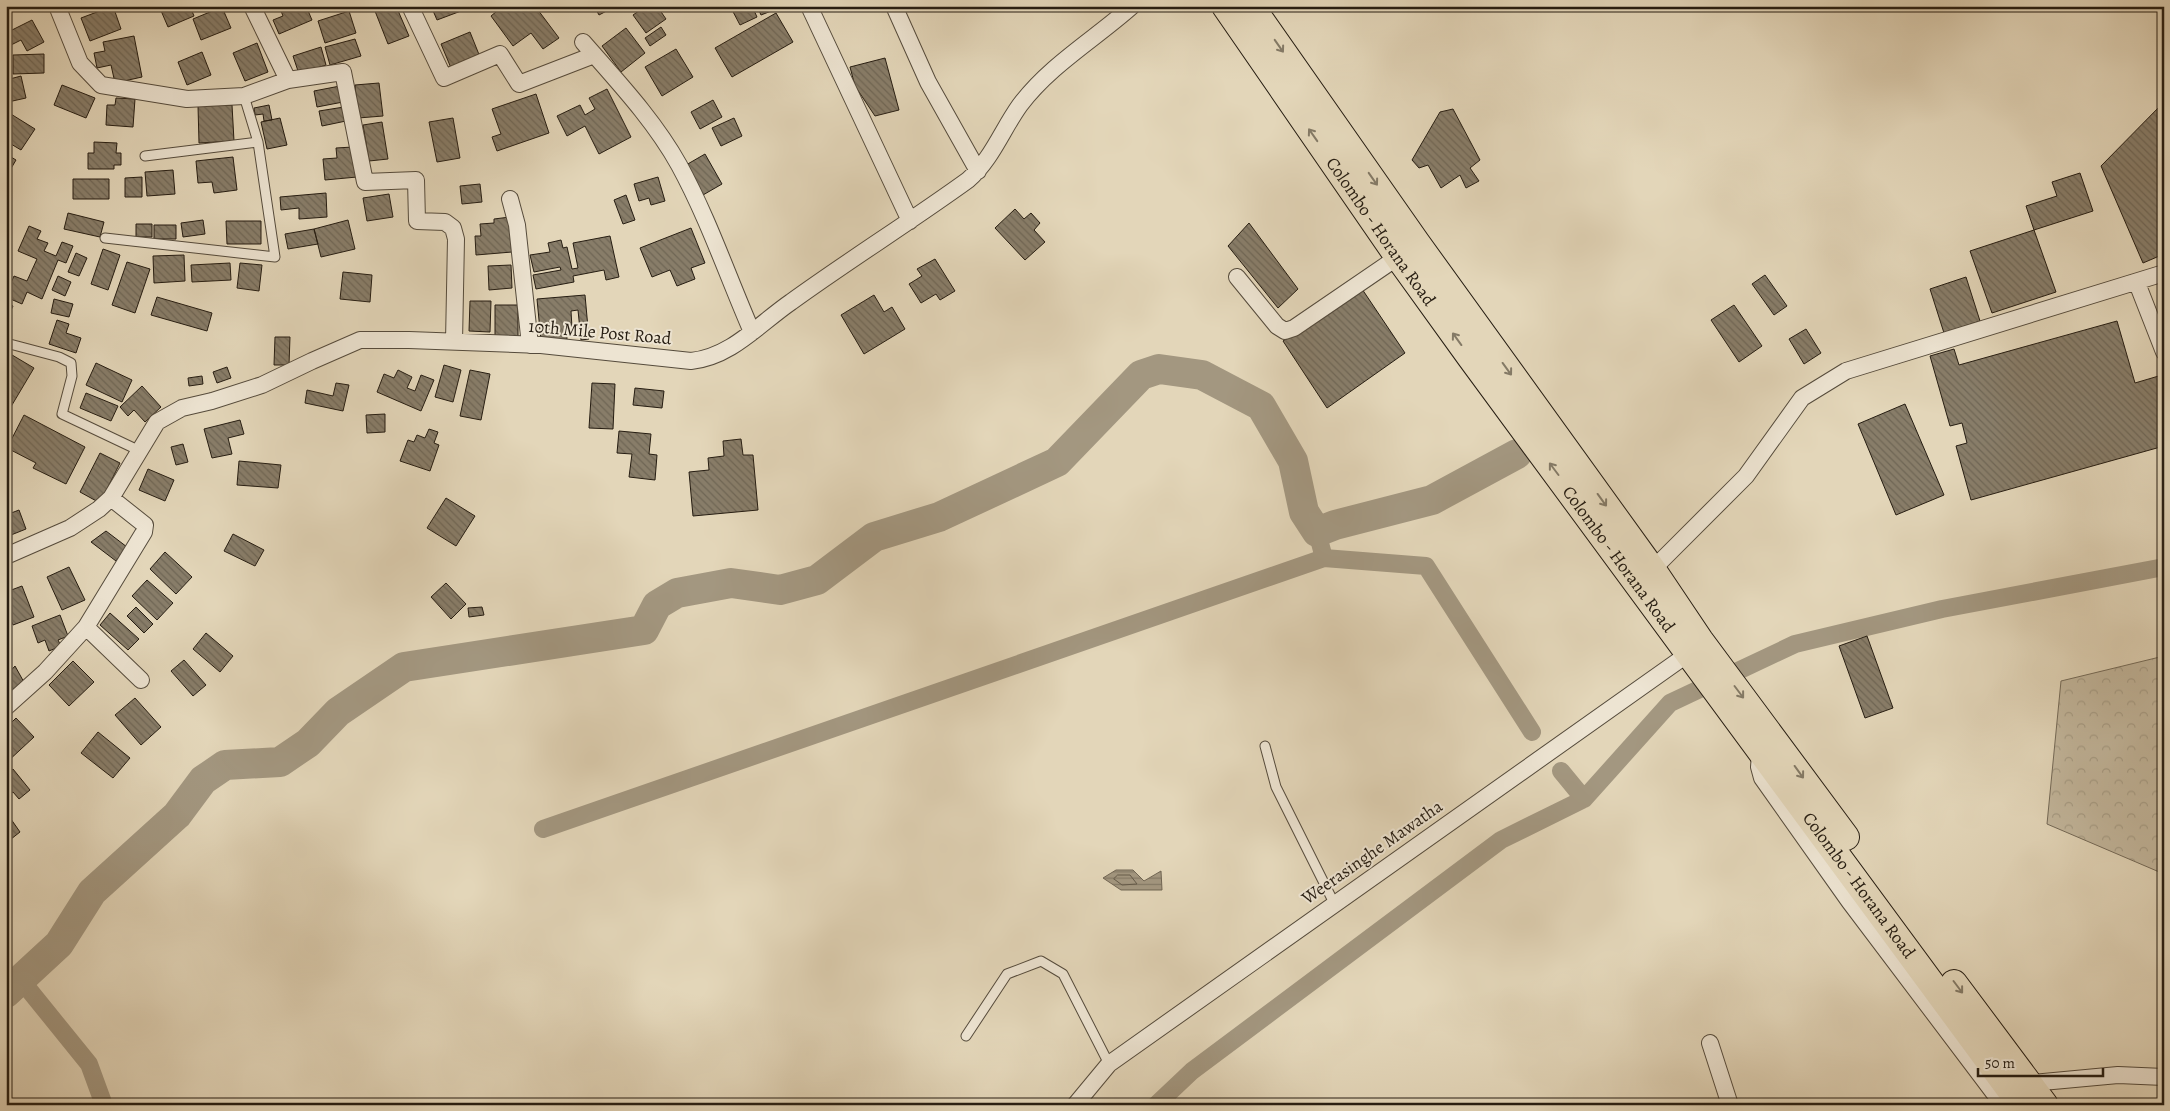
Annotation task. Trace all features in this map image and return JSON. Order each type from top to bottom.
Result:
[{"type":"main road","name":"Colombo - Horana Road","points":[[1225,6],[1398,257],[1645,576]]},
{"type":"main road","name":"Colombo - Horana Road","points":[[1251,6],[1417,243],[1698,653],[1885,918],[2015,1094],[2045,1105]]},
{"type":"street","points":[[57,6],[80,63],[100,85],[188,99],[244,96],[288,80],[343,72],[365,182],[416,180],[417,220],[445,222],[453,228],[457,257],[454,342]]},
{"type":"street","points":[[252,6],[288,80]]},
{"type":"street","points":[[410,6],[444,78],[500,54],[518,84],[594,55]]},
{"type":"street","points":[[809,6],[910,221]]},
{"type":"street","points":[[894,6],[928,82],[978,171]]},
{"type":"street","name":"10th Mile Post Road","points":[[6,556],[70,528],[100,509],[111,498],[138,450],[158,422],[168,414],[182,408],[212,401],[262,385],[312,360],[360,340],[530,345],[691,361],[708,359],[724,352],[790,302],[910,221],[978,171],[989,159],[1020,105],[1054,68],[1103,32],[1132,6]]},
{"type":"street","points":[[583,42],[649,119],[678,164],[700,209],[752,332]]},
{"type":"street","points":[[510,199],[517,226],[530,345]]},
{"type":"street","points":[[1237,277],[1278,326],[1285,331],[1294,328],[1398,257]]},
{"type":"street","points":[[1645,576],[1746,476],[1802,398],[1846,371],[2137,283],[2164,273]]},
{"type":"street","points":[[2137,283],[2164,352]]},
{"type":"street","points":[[6,707],[45,672],[86,627],[144,532],[145,525],[111,498]]},
{"type":"street","points":[[86,627],[141,680]]},
{"type":"street","name":"Weerasinghe Mawatha","points":[[1075,1105],[1109,1064],[1334,903],[1698,653]]},
{"type":"street","points":[[1710,1043],[1730,1105]]},
{"type":"street","points":[[2015,1094],[2118,1075],[2164,1077]]},
{"type":"lane","points":[[105,238],[275,256],[258,142],[244,96]]},
{"type":"lane","points":[[145,156],[258,142]]},
{"type":"lane","points":[[6,343],[59,357],[71,363],[72,376],[62,414],[138,450]]},
{"type":"lane","points":[[1265,746],[1276,787],[1334,903]]},
{"type":"lane","points":[[966,1036],[1007,974],[1041,961],[1063,974],[1109,1064]]},
{"type":"green space","points":[[2164,656],[2164,874],[2047,824],[2061,681]]},
{"type":"water","points":[[1116,870],[1133,870],[1144,881],[1161,871],[1162,890],[1121,890],[1103,878]]},
{"type":"building","points":[[84,6],[98,6],[87,11]]},
{"type":"building","points":[[113,6],[121,29],[90,41],[81,18]]},
{"type":"building","points":[[159,6],[190,6],[194,16],[168,27]]},
{"type":"building","points":[[292,6],[306,6],[312,20],[279,34],[273,20],[283,16],[281,11]]},
{"type":"building","points":[[373,6],[396,6],[409,36],[388,44]]},
{"type":"building","points":[[431,6],[459,6],[461,11],[437,20]]},
{"type":"building","points":[[503,6],[535,6],[559,38],[543,49],[531,33],[513,46],[491,16]]},
{"type":"building","points":[[594,6],[616,6],[599,15]]},
{"type":"building","points":[[646,6],[657,6],[666,19],[646,33],[633,15]]},
{"type":"building","points":[[730,6],[752,6],[757,17],[740,25]]},
{"type":"building","points":[[757,6],[778,6],[779,8],[761,15]]},
{"type":"building","points":[[222,7],[231,28],[201,40],[193,19]]},
{"type":"building","points":[[349,11],[356,33],[325,43],[318,21]]},
{"type":"building","points":[[776,13],[793,42],[732,77],[715,48]]},
{"type":"building","points":[[32,20],[44,42],[27,51],[21,40],[11,45],[6,33]]},
{"type":"building","points":[[661,27],[666,35],[650,46],[645,38]]},
{"type":"building","points":[[626,28],[645,53],[621,72],[602,46]]},
{"type":"building","points":[[470,32],[480,57],[451,68],[441,44]]},
{"type":"building","points":[[134,36],[142,77],[115,83],[111,65],[97,68],[94,53],[105,51],[103,42]]},
{"type":"building","points":[[355,39],[361,56],[330,65],[325,47]]},
{"type":"building","points":[[257,43],[268,72],[245,81],[233,53]]},
{"type":"building","points":[[321,47],[326,65],[299,74],[293,56]]},
{"type":"building","points":[[676,49],[693,77],[662,96],[645,67]]},
{"type":"building","points":[[202,52],[211,75],[187,85],[178,62]]},
{"type":"building","points":[[44,54],[44,73],[13,74],[13,55]]},
{"type":"building","points":[[885,58],[899,110],[875,116],[855,86],[850,67]]},
{"type":"building","points":[[21,76],[26,98],[8,102],[6,80]]},
{"type":"building","points":[[379,83],[383,116],[358,118],[355,85]]},
{"type":"building","points":[[62,85],[95,98],[86,118],[54,105]]},
{"type":"building","points":[[340,86],[343,102],[317,107],[314,91]]},
{"type":"building","points":[[607,89],[631,137],[599,154],[585,126],[567,136],[557,116],[580,105],[585,115],[595,109],[589,98]]},
{"type":"building","points":[[536,94],[549,133],[497,151],[492,137],[501,134],[492,109]]},
{"type":"building","points":[[116,98],[135,99],[133,127],[106,125],[107,105],[115,105]]},
{"type":"building","points":[[713,100],[722,117],[700,129],[691,112]]},
{"type":"building","points":[[2164,102],[2164,254],[2143,263],[2101,166]]},
{"type":"building","points":[[232,105],[234,141],[199,143],[198,106]]},
{"type":"building","points":[[269,105],[272,120],[264,121],[263,114],[255,115],[254,108]]},
{"type":"building","points":[[344,107],[346,121],[322,126],[319,111]]},
{"type":"building","points":[[1453,109],[1480,160],[1470,168],[1479,181],[1466,188],[1460,175],[1441,188],[1428,165],[1419,168],[1412,160],[1440,112]]},
{"type":"building","points":[[6,111],[35,129],[21,150],[6,141]]},
{"type":"building","points":[[280,118],[287,145],[267,149],[261,122]]},
{"type":"building","points":[[453,118],[460,158],[437,162],[429,122]]},
{"type":"building","points":[[734,118],[742,136],[721,146],[712,128]]},
{"type":"building","points":[[382,122],[388,159],[369,161],[363,125]]},
{"type":"building","points":[[94,142],[117,143],[116,153],[121,153],[121,165],[114,165],[114,169],[88,169],[88,153],[94,153]]},
{"type":"building","points":[[353,147],[357,177],[325,180],[323,159],[337,158],[336,148]]},
{"type":"building","points":[[6,154],[16,160],[6,177]]},
{"type":"building","points":[[705,154],[722,184],[703,195],[686,165]]},
{"type":"building","points":[[233,157],[237,190],[214,193],[212,182],[198,183],[196,161]]},
{"type":"building","points":[[173,170],[175,194],[147,196],[145,172]]},
{"type":"building","points":[[2080,173],[2093,211],[2034,230],[2026,206],[2057,196],[2052,182]]},
{"type":"building","points":[[142,177],[142,197],[125,197],[125,178]]},
{"type":"building","points":[[658,177],[665,201],[651,205],[649,198],[639,201],[634,184]]},
{"type":"building","points":[[73,179],[109,179],[109,199],[73,199]]},
{"type":"building","points":[[480,184],[482,202],[462,204],[460,186]]},
{"type":"building","points":[[326,193],[327,217],[299,219],[299,208],[281,210],[280,197]]},
{"type":"building","points":[[389,194],[393,217],[367,221],[363,198]]},
{"type":"building","points":[[626,195],[635,220],[623,224],[614,200]]},
{"type":"building","points":[[1015,209],[1024,219],[1031,213],[1040,223],[1034,230],[1045,242],[1025,260],[995,228]]},
{"type":"building","points":[[68,213],[104,222],[100,237],[64,229]]},
{"type":"building","points":[[510,217],[512,252],[476,255],[475,236],[481,236],[480,224],[494,223],[494,219]]},
{"type":"building","points":[[203,220],[205,234],[183,237],[181,223]]},
{"type":"building","points":[[348,220],[355,249],[321,257],[314,229]]},
{"type":"building","points":[[226,221],[261,221],[261,244],[227,244]]},
{"type":"building","points":[[1249,223],[1298,289],[1278,308],[1228,246]]},
{"type":"building","points":[[136,224],[152,224],[152,237],[136,237]]},
{"type":"building","points":[[154,225],[176,225],[176,239],[154,239]]},
{"type":"building","points":[[29,226],[41,231],[37,239],[48,243],[44,251],[56,256],[62,242],[73,246],[66,263],[58,260],[42,299],[27,292],[22,304],[6,297],[6,294],[14,276],[27,281],[37,259],[18,251]]},
{"type":"building","points":[[691,228],[705,263],[691,268],[695,279],[677,286],[670,270],[652,277],[640,248]]},
{"type":"building","points":[[314,229],[318,244],[288,249],[285,234]]},
{"type":"building","points":[[2034,230],[2056,292],[1992,313],[1970,251]]},
{"type":"building","points":[[610,236],[619,277],[606,280],[604,270],[573,276],[574,282],[536,289],[533,275],[561,270],[560,267],[534,272],[530,255],[550,252],[548,243],[561,240],[563,248],[567,247],[572,269],[578,268],[573,243]]},
{"type":"building","points":[[103,249],[120,255],[108,290],[91,284]]},
{"type":"building","points":[[76,253],[87,258],[79,276],[68,272]]},
{"type":"building","points":[[184,255],[185,281],[154,283],[153,256]]},
{"type":"building","points":[[935,259],[955,291],[940,300],[936,294],[921,303],[909,284],[922,276],[917,269]]},
{"type":"building","points":[[127,262],[150,269],[135,313],[112,305]]},
{"type":"building","points":[[230,263],[231,280],[192,282],[191,265]]},
{"type":"building","points":[[240,263],[262,265],[259,291],[237,288]]},
{"type":"building","points":[[511,265],[512,288],[489,290],[488,266]]},
{"type":"building","points":[[343,272],[372,275],[370,302],[340,299]]},
{"type":"building","points":[[1765,275],[1787,306],[1774,315],[1752,284]]},
{"type":"building","points":[[58,276],[71,282],[65,296],[52,290]]},
{"type":"building","points":[[1966,277],[1980,321],[1944,333],[1930,289]]},
{"type":"building","points":[[1360,286],[1405,353],[1327,408],[1283,341]]},
{"type":"building","points":[[585,295],[589,339],[581,340],[578,310],[571,311],[572,328],[566,329],[567,339],[541,341],[537,299]]},
{"type":"building","points":[[874,295],[884,312],[892,307],[905,329],[864,354],[841,315]]},
{"type":"building","points":[[157,297],[212,313],[207,331],[151,315]]},
{"type":"building","points":[[54,299],[73,304],[69,317],[51,313]]},
{"type":"building","points":[[470,301],[491,301],[490,332],[469,331]]},
{"type":"building","points":[[6,302],[13,306],[6,321]]},
{"type":"building","points":[[495,305],[518,305],[518,337],[495,337]]},
{"type":"building","points":[[1734,305],[1762,346],[1739,362],[1711,320]]},
{"type":"building","points":[[57,320],[69,324],[66,333],[81,338],[76,353],[49,344]]},
{"type":"building","points":[[2117,321],[2135,383],[2162,375],[2164,446],[1971,500],[1956,446],[1967,443],[1962,423],[1950,426],[1930,356],[1954,349],[1959,365]]},
{"type":"building","points":[[1806,329],[1821,353],[1804,364],[1789,339]]},
{"type":"building","points":[[275,337],[290,337],[289,365],[274,365]]},
{"type":"building","points":[[7,352],[34,368],[9,410],[6,409]]},
{"type":"building","points":[[96,363],[132,380],[122,402],[86,385]]},
{"type":"building","points":[[444,365],[461,370],[453,402],[435,397]]},
{"type":"building","points":[[227,367],[231,378],[217,383],[213,372]]},
{"type":"building","points":[[398,370],[412,377],[407,388],[415,391],[421,375],[434,380],[421,411],[377,392],[384,374],[394,378]]},
{"type":"building","points":[[470,370],[490,374],[481,420],[460,416]]},
{"type":"building","points":[[202,376],[203,384],[189,386],[188,378]]},
{"type":"building","points":[[336,383],[349,385],[343,411],[305,403],[307,390],[333,396]]},
{"type":"building","points":[[592,383],[615,384],[613,429],[589,428]]},
{"type":"building","points":[[142,386],[161,407],[145,422],[134,410],[128,416],[120,407]]},
{"type":"building","points":[[635,388],[664,391],[662,408],[633,405]]},
{"type":"building","points":[[86,393],[118,406],[111,421],[80,408]]},
{"type":"building","points":[[1905,404],[1944,495],[1896,515],[1858,424]]},
{"type":"building","points":[[385,414],[385,432],[367,433],[366,415]]},
{"type":"building","points":[[24,415],[85,447],[66,484],[33,468],[36,463],[7,448]]},
{"type":"building","points":[[240,420],[244,434],[228,438],[232,454],[212,458],[204,429]]},
{"type":"building","points":[[429,429],[438,432],[434,443],[439,445],[430,471],[400,461],[408,440],[414,442],[417,435],[425,438]]},
{"type":"building","points":[[619,431],[651,434],[649,454],[657,455],[655,480],[629,477],[632,454],[617,453]]},
{"type":"building","points":[[741,439],[743,455],[753,455],[758,510],[693,516],[689,472],[709,470],[708,458],[724,456],[723,441]]},
{"type":"building","points":[[183,444],[188,462],[176,465],[171,447]]},
{"type":"building","points":[[100,453],[120,463],[100,503],[80,492]]},
{"type":"building","points":[[239,461],[281,465],[278,488],[237,485]]},
{"type":"building","points":[[148,469],[174,480],[165,501],[139,490]]},
{"type":"building","points":[[446,498],[475,516],[456,546],[427,528]]},
{"type":"building","points":[[19,510],[26,529],[6,537],[6,515]]},
{"type":"building","points":[[106,531],[127,547],[116,561],[91,542]]},
{"type":"building","points":[[233,534],[264,550],[255,566],[224,551]]},
{"type":"building","points":[[165,552],[192,577],[176,594],[150,569]]},
{"type":"building","points":[[69,567],[85,600],[62,610],[47,577]]},
{"type":"building","points":[[147,580],[173,603],[157,620],[132,596]]},
{"type":"building","points":[[446,583],[466,604],[451,619],[431,597]]},
{"type":"building","points":[[22,586],[34,617],[13,625],[6,608],[6,592]]},
{"type":"building","points":[[136,607],[153,624],[144,633],[127,616]]},
{"type":"building","points":[[482,607],[484,615],[469,617],[468,608]]},
{"type":"building","points":[[110,613],[139,639],[128,650],[100,625]]},
{"type":"building","points":[[60,615],[68,636],[58,640],[61,646],[49,651],[45,640],[38,643],[32,626]]},
{"type":"building","points":[[206,633],[233,656],[220,672],[193,649]]},
{"type":"building","points":[[1867,636],[1893,708],[1865,718],[1839,646]]},
{"type":"building","points":[[184,660],[206,685],[193,696],[171,671]]},
{"type":"building","points":[[73,661],[94,682],[69,706],[49,685]]},
{"type":"building","points":[[15,666],[25,684],[6,700],[6,676]]},
{"type":"building","points":[[135,698],[161,727],[141,745],[115,715]]},
{"type":"building","points":[[16,718],[34,737],[6,763],[6,728]]},
{"type":"building","points":[[98,732],[130,758],[113,778],[81,753]]},
{"type":"building","points":[[13,769],[30,790],[19,799],[13,792],[6,797],[6,774]]},
{"type":"building","points":[[6,812],[20,832],[6,843]]},
{"type":"waterway","points":[[6,993],[59,944],[92,892],[177,815],[203,780],[225,765],[280,762],[308,743],[338,712],[404,667],[644,630],[657,605],[677,593],[731,583],[780,590],[817,580],[874,537],[939,517],[1057,462],[1141,375],[1159,369],[1202,375],[1261,406],[1293,461],[1304,512],[1317,532],[1335,525],[1432,500],[1517,454]]},
{"type":"waterway","points":[[543,829],[1324,558],[1317,532]]},
{"type":"waterway","points":[[1324,558],[1426,566],[1532,732]]},
{"type":"waterway","points":[[1156,1105],[1192,1071],[1501,840],[1584,799],[1670,703],[1795,644],[1942,609],[2164,567]]},
{"type":"waterway","points":[[1561,771],[1584,799]]},
{"type":"waterway","points":[[21,980],[89,1064],[104,1105]]}]
